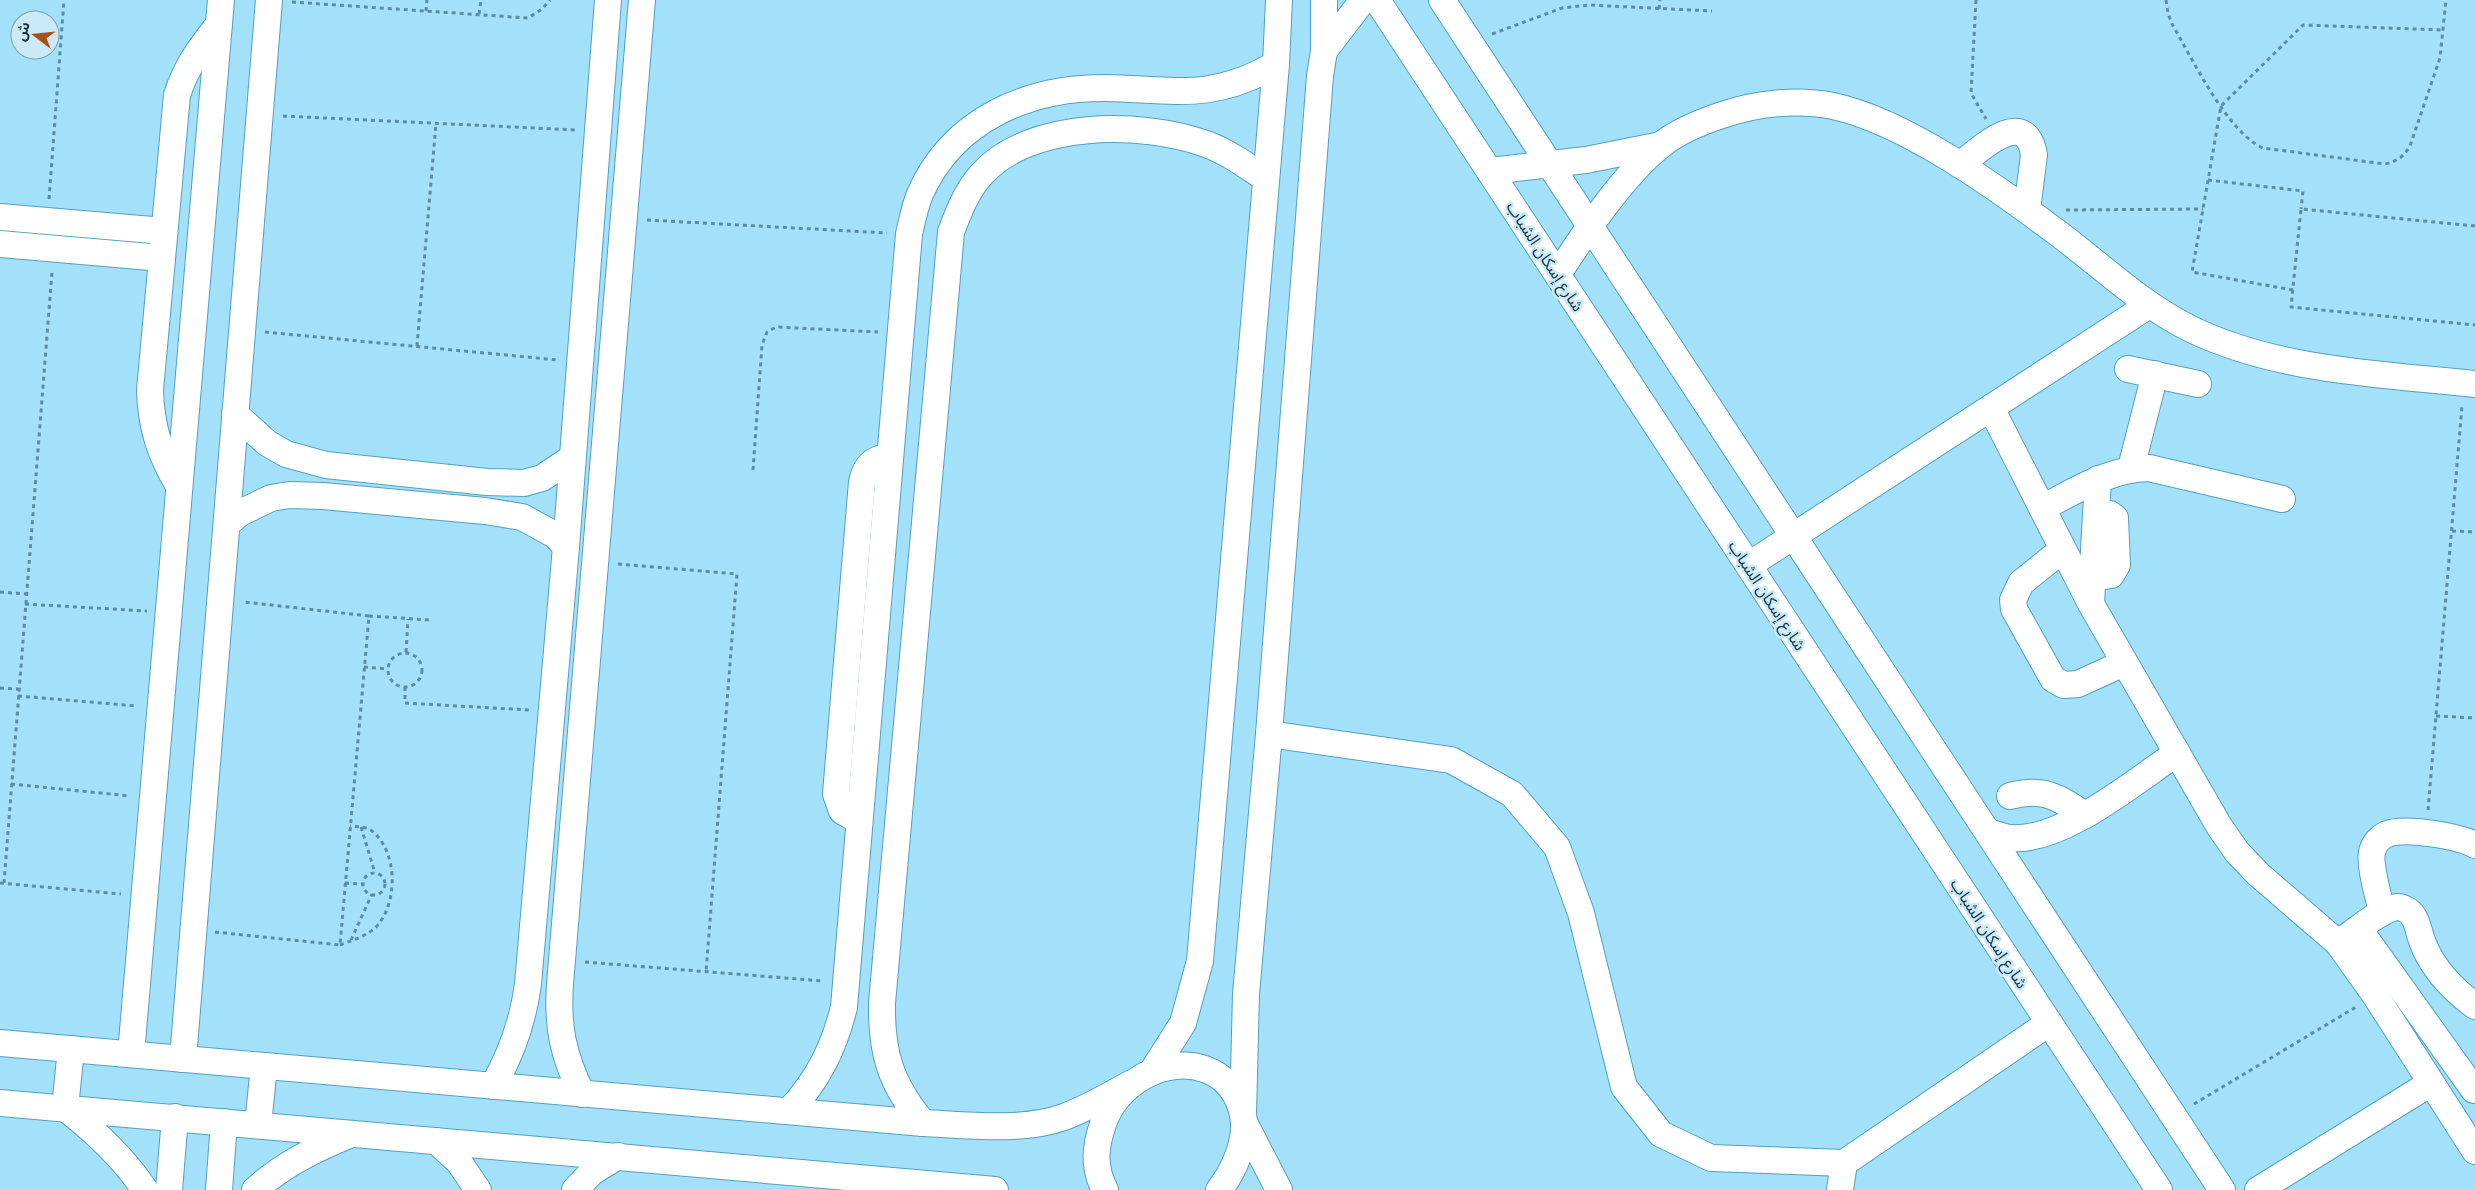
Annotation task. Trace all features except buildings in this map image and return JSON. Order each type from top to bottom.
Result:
[{"type":"street","points":[[183,1059],[269,0]]},
{"type":"street","points":[[493,1086],[507,1063],[524,1012],[566,547],[608,0]]},
{"type":"street","points":[[582,1094],[570,1068],[562,1041],[558,1012],[642,0]]},
{"type":"street","points":[[1105,1190],[1099,1178],[1096,1159],[1098,1140],[1105,1120],[1116,1099],[1142,1077],[1183,1023],[1200,961],[1276,64],[1279,0]]},
{"type":"street","points":[[1219,1190],[1236,1163],[1243,1118],[1246,994],[1269,734],[1320,76],[1324,51],[1324,0]]},
{"type":"street","points":[[1324,51],[1363,0]]},
{"type":"street","name":"شارع إسكان الشباب","points":[[1377,0],[2159,1190]]},
{"type":"street","points":[[1442,0],[2222,1190]]},
{"type":"street","points":[[179,486],[166,464],[156,441],[150,416],[150,390],[177,95],[184,74],[220,12]]},
{"type":"street","points":[[131,1054],[220,12]]},
{"type":"street","points":[[789,1111],[806,1094],[831,1053],[844,1007],[858,820],[909,234],[920,194],[937,162],[961,135],[991,114],[1024,99],[1064,91],[1105,88],[1198,92],[1219,89],[1239,83],[1276,64]]},
{"type":"street","points":[[1558,274],[1591,226],[1628,179],[1661,145],[1700,122],[1742,108],[1787,102],[1832,106],[1873,119],[1960,165],[2027,210],[2149,305],[2194,330],[2239,347],[2285,360],[2333,368],[2470,383]]},
{"type":"street","points":[[923,1123],[906,1102],[893,1079],[885,1054],[882,1003],[947,265],[954,224],[962,202],[981,175],[1006,154],[1035,140],[1067,134],[1141,130],[1174,135],[1207,145],[1238,160],[1265,178]]},
{"type":"street","points":[[1960,165],[1996,136],[2003,133],[2018,132],[2024,135],[2033,147],[2034,155],[2027,210]]},
{"type":"street","points":[[1490,171],[1586,160],[1661,145]]},
{"type":"street","points":[[0,217],[164,231]]},
{"type":"street","points":[[0,244],[162,258]]},
{"type":"street","points":[[1749,566],[2149,305]]},
{"type":"street","points":[[2128,369],[2198,384]]},
{"type":"street","points":[[2132,468],[2155,374]]},
{"type":"street","points":[[1990,408],[2091,604],[2219,826],[2237,852],[2258,874],[2349,936],[2474,1089],[2450,1112]]},
{"type":"street","points":[[235,414],[256,434],[286,454],[326,465],[515,483],[542,478],[572,458]]},
{"type":"street","points":[[2042,508],[2098,479],[2114,472],[2132,468],[2149,468],[2282,499]]},
{"type":"street","points":[[2091,604],[2098,479]]},
{"type":"street","points":[[226,524],[240,513],[271,498],[323,496],[485,511],[522,517],[547,530],[566,547]]},
{"type":"street","points":[[2062,550],[2021,583],[2013,600],[2017,618],[2049,673],[2058,683],[2071,686],[2078,684],[2124,663]]},
{"type":"street","points":[[1269,734],[1450,760],[1512,794],[1557,847],[1581,914],[1624,1087],[1662,1134],[1711,1158],[1844,1163],[2049,1023]]},
{"type":"street","points":[[1988,832],[2010,838],[2036,836],[2060,828],[2085,815],[2177,753]]},
{"type":"street","points":[[2010,796],[2027,792],[2044,793],[2060,799],[2085,815]]},
{"type":"street","points":[[2382,913],[2372,858],[2375,844],[2386,834],[2426,833],[2475,845]]},
{"type":"street","points":[[2349,936],[2382,913],[2396,907],[2409,911],[2414,916],[2422,942],[2432,961],[2448,983],[2475,1006]]},
{"type":"street","points":[[2349,936],[2375,995],[2475,1151]]},
{"type":"street","points":[[0,1043],[923,1123],[987,1126],[1026,1124],[1062,1118],[1098,1102],[1142,1077],[1170,1065],[1190,1064],[1208,1070],[1224,1080],[1236,1096],[1243,1118],[1279,1190]]},
{"type":"street","points":[[65,1108],[71,1049]]},
{"type":"street","points":[[258,1125],[264,1066]]},
{"type":"street","points":[[2258,1190],[2432,1083]]},
{"type":"street","points":[[0,1103],[995,1190]]},
{"type":"street","points":[[65,1108],[90,1127],[113,1149],[145,1190]]},
{"type":"street","points":[[169,1190],[175,1117]]},
{"type":"street","points":[[219,1190],[224,1122]]},
{"type":"street","points":[[255,1190],[291,1163],[321,1146],[353,1134]]},
{"type":"street","points":[[436,1140],[459,1162],[478,1190]]},
{"type":"street","points":[[575,1190],[592,1172],[618,1156]]},
{"type":"street","points":[[1840,1190],[1844,1163]]},
{"type":"path","points":[[47,221],[64,0]]},
{"type":"path","points":[[269,0],[528,18],[542,9],[550,0]]},
{"type":"path","points":[[426,11],[427,0]]},
{"type":"path","points":[[479,14],[481,0]]},
{"type":"path","points":[[1659,9],[1660,0]]},
{"type":"path","points":[[1976,0],[1971,93],[1996,136]]},
{"type":"path","points":[[2166,0],[2172,24],[2220,106],[2253,144],[2263,148],[2386,164],[2396,162],[2405,154],[2410,146],[2440,58],[2446,0]]},
{"type":"path","points":[[1470,42],[1533,17],[1562,8],[1589,5],[1712,11]]},
{"type":"path","points":[[2293,290],[2192,272],[2220,106],[2303,25],[2444,30]]},
{"type":"path","points":[[260,114],[598,131]]},
{"type":"path","points":[[417,346],[436,123]]},
{"type":"path","points":[[2208,180],[2303,191],[2291,307],[2475,325]]},
{"type":"path","points":[[2027,210],[2203,209]]},
{"type":"path","points":[[2301,209],[2475,226]]},
{"type":"path","points":[[624,219],[909,234]]},
{"type":"path","points":[[54,249],[2,883],[144,896]]},
{"type":"path","points":[[753,470],[762,345],[767,332],[776,327],[900,333]]},
{"type":"path","points":[[242,329],[580,362]]},
{"type":"path","points":[[2426,833],[2452,530],[2470,383]]},
{"type":"path","points":[[2452,530],[2475,532]]},
{"type":"path","points":[[595,562],[737,574],[706,972]]},
{"type":"path","points":[[0,592],[26,594]]},
{"type":"path","points":[[220,600],[369,616],[430,620]]},
{"type":"path","points":[[25,604],[169,612]]},
{"type":"path","points":[[340,945],[369,616]]},
{"type":"path","points":[[406,652],[408,619]]},
{"type":"path","points":[[406,652],[418,658],[423,670],[417,683],[405,688],[392,682],[388,669],[394,657],[406,652]]},
{"type":"path","points":[[364,667],[388,669]]},
{"type":"path","points":[[0,688],[18,690]]},
{"type":"path","points":[[405,688],[405,703],[552,712]]},
{"type":"path","points":[[18,696],[160,708]]},
{"type":"path","points":[[2436,716],[2475,718]]},
{"type":"path","points":[[11,784],[152,798]]},
{"type":"path","points":[[192,930],[340,945],[364,936],[377,925],[388,907],[393,886],[390,864],[383,844],[372,831],[350,826]]},
{"type":"path","points":[[361,827],[375,873],[384,879],[385,885],[381,893],[372,894],[366,891],[364,884],[365,878],[375,873]]},
{"type":"path","points":[[345,883],[364,884]]},
{"type":"path","points":[[385,885],[393,886]]},
{"type":"path","points":[[350,941],[372,894]]},
{"type":"path","points":[[562,960],[846,983]]},
{"type":"path","points":[[2174,1116],[2375,995]]}]
